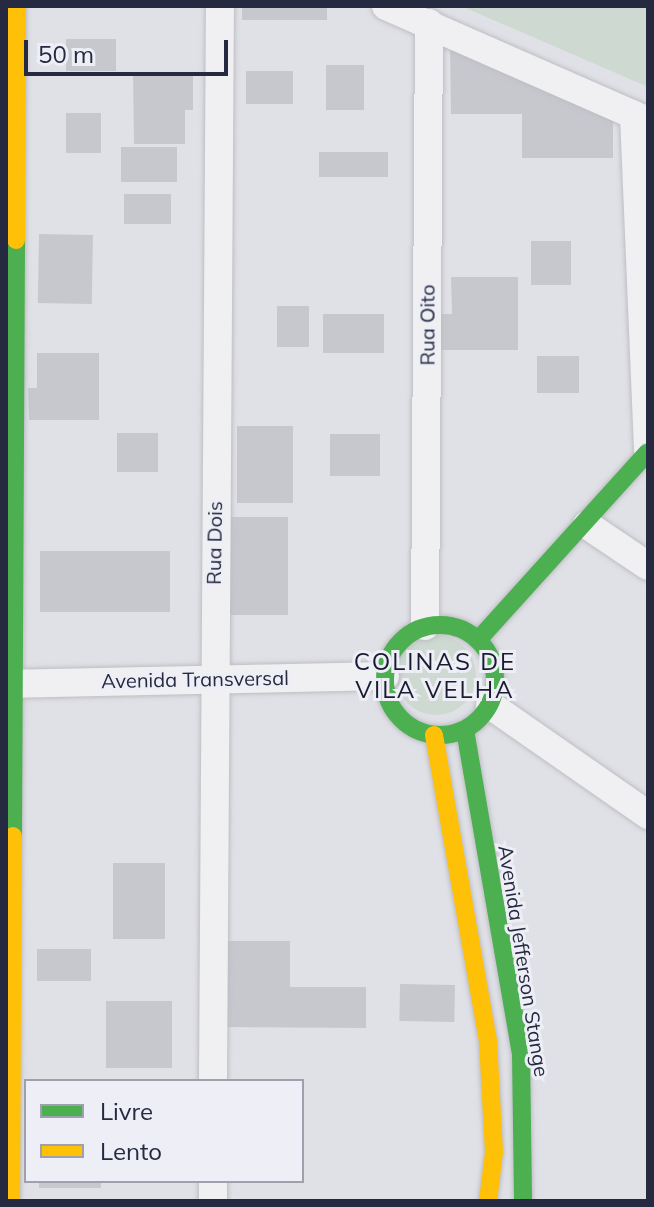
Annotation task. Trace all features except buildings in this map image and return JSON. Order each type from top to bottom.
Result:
[{"type":"street","points":[[11,1201],[10,684],[17,6]]},
{"type":"street","name":"Rua Dois","points":[[213,1079],[212,677],[220,6]]},
{"type":"street","points":[[386,6],[641,118],[648,451],[587,525],[478,640]]},
{"type":"street","name":"Rua Oito","points":[[425,626],[429,23]]},
{"type":"street","points":[[587,525],[648,566]]},
{"type":"street","points":[[425,626],[454,626],[478,640],[495,671],[490,705],[465,730],[434,735],[417,731],[392,709],[385,676],[397,645],[425,626]]},
{"type":"street","name":"Avenida Transversal","points":[[10,684],[212,677],[385,676]]},
{"type":"street","points":[[490,705],[648,815]]},
{"type":"street","name":"Avenida Jefferson Stange","points":[[465,730],[521,1054],[523,1201]]},
{"type":"street","points":[[434,735],[488,1041],[494,1152],[488,1201]]},
{"type":"shaded area","points":[[461,6],[648,6],[648,87]]},
{"type":"shaded area","points":[[428,635],[444,635],[465,646],[476,667],[476,683],[465,704],[444,715],[428,715],[414,709],[402,697],[396,683],[396,667],[402,653],[414,641]]},
{"type":"traffic: fast","points":[[13,836],[16,240]]},
{"type":"traffic: fast","points":[[478,640],[648,452]]},
{"type":"traffic: fast","points":[[440,625],[461,629],[479,641],[491,659],[495,680],[491,701],[479,719],[461,731],[440,735],[419,731],[401,719],[389,701],[385,680],[389,659],[401,641],[419,629],[440,625]]},
{"type":"traffic: fast","points":[[465,730],[521,1054],[523,1201]]},
{"type":"traffic: slow","points":[[16,240],[17,6]]},
{"type":"traffic: slow","points":[[434,735],[488,1041],[494,1152],[488,1201]]},
{"type":"traffic: slow","points":[[11,1201],[13,836]]},
{"type":"district","name":"COLINAS DE VILA VELHA","points":[[435,676]]}]
